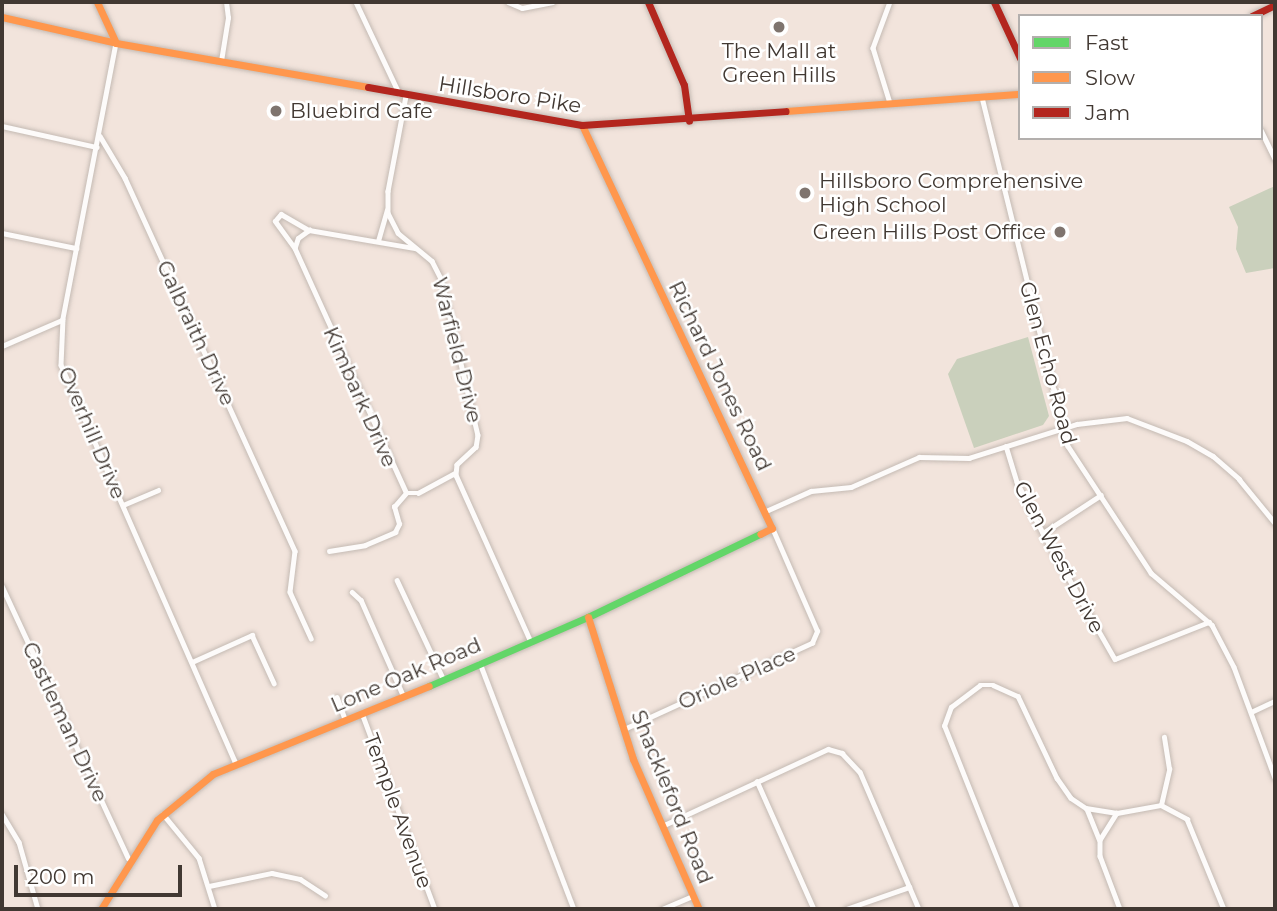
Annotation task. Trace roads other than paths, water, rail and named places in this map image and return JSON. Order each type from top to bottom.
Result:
[{"type":"street","points":[[97,2],[116,43]]},
{"type":"street","points":[[221,62],[228,18],[226,2]]},
{"type":"street","points":[[356,2],[403,96],[388,209],[378,241]]},
{"type":"street","points":[[508,2],[522,8],[552,2]]},
{"type":"street","points":[[648,2],[684,85],[689,121]]},
{"type":"street","points":[[890,2],[873,48],[890,104]]},
{"type":"street","points":[[994,2],[1018,54]]},
{"type":"street","points":[[1256,14],[1275,5]]},
{"type":"street","name":"Hillsboro Pike","points":[[2,17],[116,43],[403,96],[582,125],[689,121],[1018,94]]},
{"type":"street","name":"Overhill Drive","points":[[116,43],[63,320],[61,365],[236,763]]},
{"type":"street","name":"Glen Echo Road","points":[[982,97],[1061,429],[1079,466],[1151,573],[1209,622],[1251,712],[1275,778]]},
{"type":"street","name":"Richard Jones Road","points":[[582,125],[766,511],[817,631],[813,643]]},
{"type":"street","points":[[2,126],[97,146]]},
{"type":"street","points":[[1263,133],[1273,149],[1275,159]]},
{"type":"street","name":"Galbraith Drive","points":[[99,136],[125,178],[288,533],[297,562],[290,592],[311,638]]},
{"type":"street","name":"Warfield Drive","points":[[388,209],[395,228],[439,273],[478,432],[478,445],[458,463],[455,473]]},
{"type":"street","name":"Kimbark Drive","points":[[416,249],[309,230],[284,214],[277,216],[277,227],[295,248],[406,494],[418,492],[455,473]]},
{"type":"street","points":[[295,248],[296,240],[309,230]]},
{"type":"street","points":[[2,233],[76,248]]},
{"type":"street","points":[[2,346],[63,320]]},
{"type":"street","points":[[766,511],[811,491],[851,487],[919,457],[969,458],[1061,429],[1126,418],[1178,437],[1239,479],[1275,523]]},
{"type":"street","name":"Glen West Drive","points":[[1006,446],[1017,482],[1109,653],[1121,659],[1209,622]]},
{"type":"street","points":[[455,473],[531,642]]},
{"type":"street","points":[[123,505],[158,490]]},
{"type":"street","points":[[329,551],[365,545],[395,531],[399,527],[394,507],[406,494]]},
{"type":"street","points":[[1043,533],[1101,495]]},
{"type":"street","name":"Lone Oak Road","points":[[101,909],[128,858],[162,814],[198,783],[236,763],[278,751],[345,719],[588,617],[772,528]]},
{"type":"street","points":[[397,580],[443,678]]},
{"type":"street","name":"Castleman Drive","points":[[2,586],[128,858]]},
{"type":"street","points":[[352,592],[361,600],[403,695]]},
{"type":"street","name":"Shackleford Road","points":[[588,617],[623,729],[699,909]]},
{"type":"street","points":[[192,662],[252,635],[274,683]]},
{"type":"street","name":"Oriole Place","points":[[623,729],[813,643]]},
{"type":"street","points":[[480,663],[574,909]]},
{"type":"street","points":[[1017,909],[947,741],[944,726],[951,707],[974,688],[993,685],[1018,696],[1057,778],[1070,797],[1087,808],[1118,813],[1161,805],[1185,818],[1224,909]]},
{"type":"street","points":[[337,697],[345,719]]},
{"type":"street","points":[[1251,712],[1275,701]]},
{"type":"street","name":"Temple Avenue","points":[[362,712],[435,909]]},
{"type":"street","points":[[1161,805],[1169,769],[1164,737]]},
{"type":"street","points":[[662,826],[828,750],[842,753],[860,772],[919,909]]},
{"type":"street","points":[[757,782],[814,909]]},
{"type":"street","points":[[1087,808],[1100,840],[1100,856],[1120,909]]},
{"type":"street","points":[[1100,840],[1118,813]]},
{"type":"street","points":[[2,814],[19,842],[38,909]]},
{"type":"street","points":[[162,814],[196,853],[215,909]]},
{"type":"street","points":[[209,886],[272,873],[300,879],[325,895]]},
{"type":"street","points":[[846,909],[909,887]]},
{"type":"street","points":[[662,909],[693,896]]},
{"type":"place","name":"The Mall at Green Hills","points":[[779,27]]},
{"type":"place","name":"Bluebird Cafe","points":[[276,111]]},
{"type":"place","name":"Hillsboro Comprehensive High School","points":[[805,193]]},
{"type":"place","name":"Green Hills Post Office","points":[[1060,232]]}]
